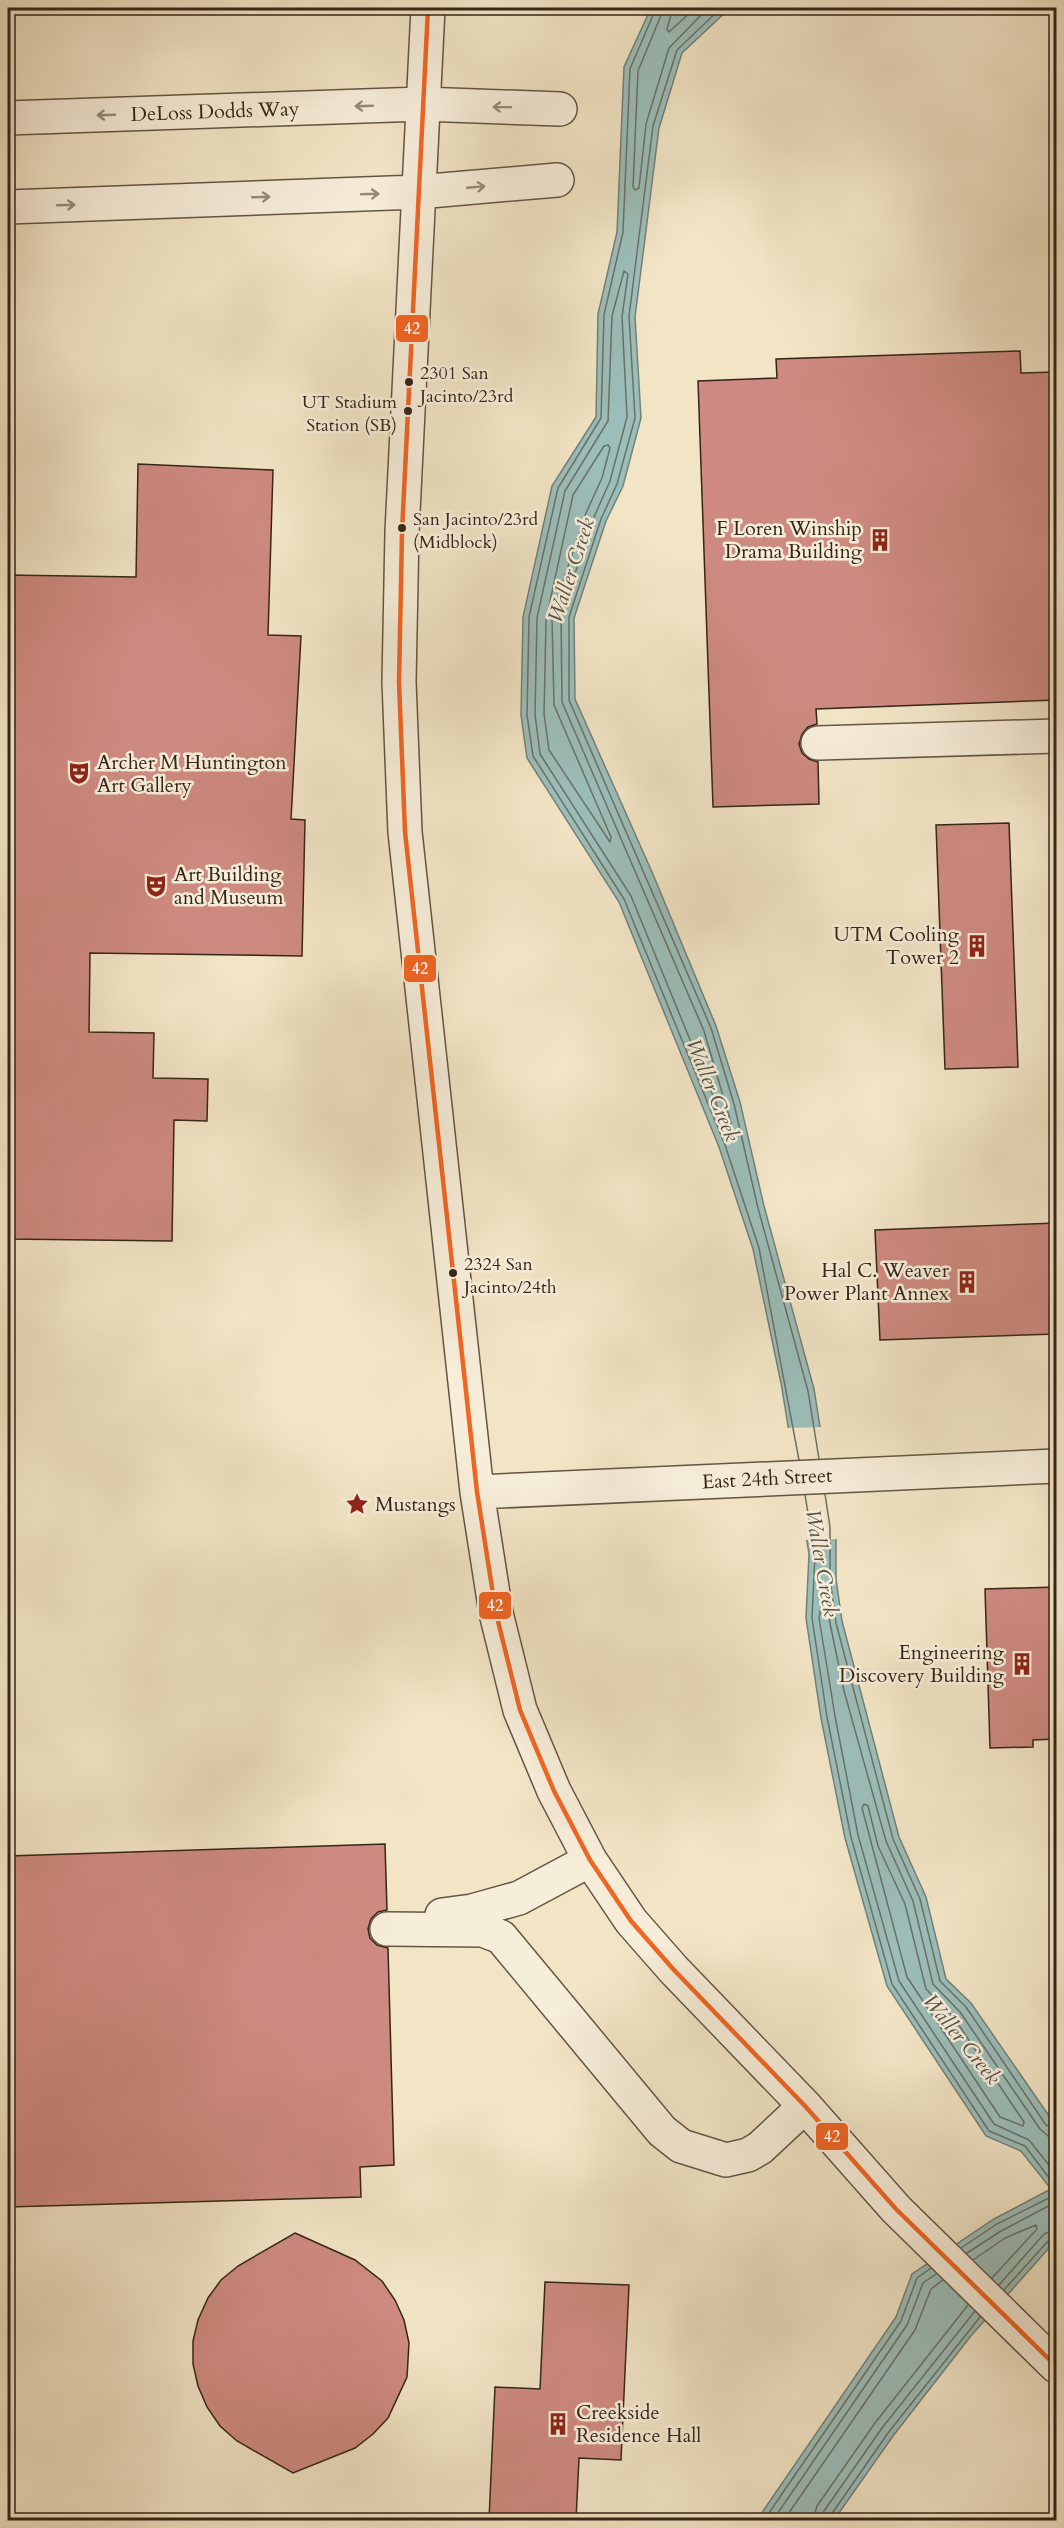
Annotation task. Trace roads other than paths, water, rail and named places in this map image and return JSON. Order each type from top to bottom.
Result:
[{"type":"street","points":[[428,8],[403,520],[399,671],[405,832],[477,1492],[496,1613],[520,1710],[554,1791],[590,1860],[638,1929],[805,2106],[896,2209],[1052,2361]]},
{"type":"street","name":"DeLoss Dodds Way","points":[[8,118],[422,104],[560,109]]},
{"type":"street","points":[[8,207],[418,192],[557,180]]},
{"type":"street","points":[[818,743],[1056,736]]},
{"type":"street","name":"East 24th Street","points":[[477,1492],[1056,1466]]},
{"type":"street","points":[[590,1860],[519,1898],[472,1911],[387,1926],[483,1930],[501,1937],[513,1948],[662,2131],[681,2146],[726,2160],[748,2155],[760,2148],[805,2106]]},
{"type":"water","name":"Waller Creek","points":[[651,8],[730,8],[682,53],[659,128],[635,317],[641,418],[623,486],[606,521],[574,618],[575,699],[652,872],[716,1026],[740,1102],[764,1206],[814,1389],[836,1527],[836,1579],[842,1621],[899,1837],[926,1897],[946,1979],[971,2003],[1056,2126],[1056,2240],[970,2337],[893,2436],[834,2520],[757,2520],[896,2317],[912,2274],[994,2219],[1051,2189],[1021,2151],[986,2136],[887,1986],[845,1838],[821,1718],[806,1618],[809,1554],[781,1383],[753,1249],[719,1147],[619,902],[527,758],[521,715],[523,617],[552,486],[596,417],[598,314],[617,232],[624,67]]},
{"type":"place","name":"2301 San Jacinto/23rd","points":[[409,382]]},
{"type":"place","name":"UT Stadium Station (SB)","points":[[408,411]]},
{"type":"place","name":"San Jacinto/23rd (Midblock)","points":[[402,528]]},
{"type":"place","name":"F Loren Winship Drama Building","points":[[880,540]]},
{"type":"place","name":"Archer M Huntington Art Gallery","points":[[79,773]]},
{"type":"place","name":"Art Building and Museum","points":[[156,886]]},
{"type":"place","name":"UTM Cooling Tower 2","points":[[977,946]]},
{"type":"place","name":"2324 San Jacinto/24th","points":[[453,1273]]},
{"type":"place","name":"Hal C. Weaver Power Plant Annex","points":[[967,1282]]},
{"type":"place","name":"Mustangs","points":[[357,1504]]},
{"type":"place","name":"Engineering Discovery Building","points":[[1022,1664]]},
{"type":"place","name":"Creekside Residence Hall","points":[[558,2424]]}]
